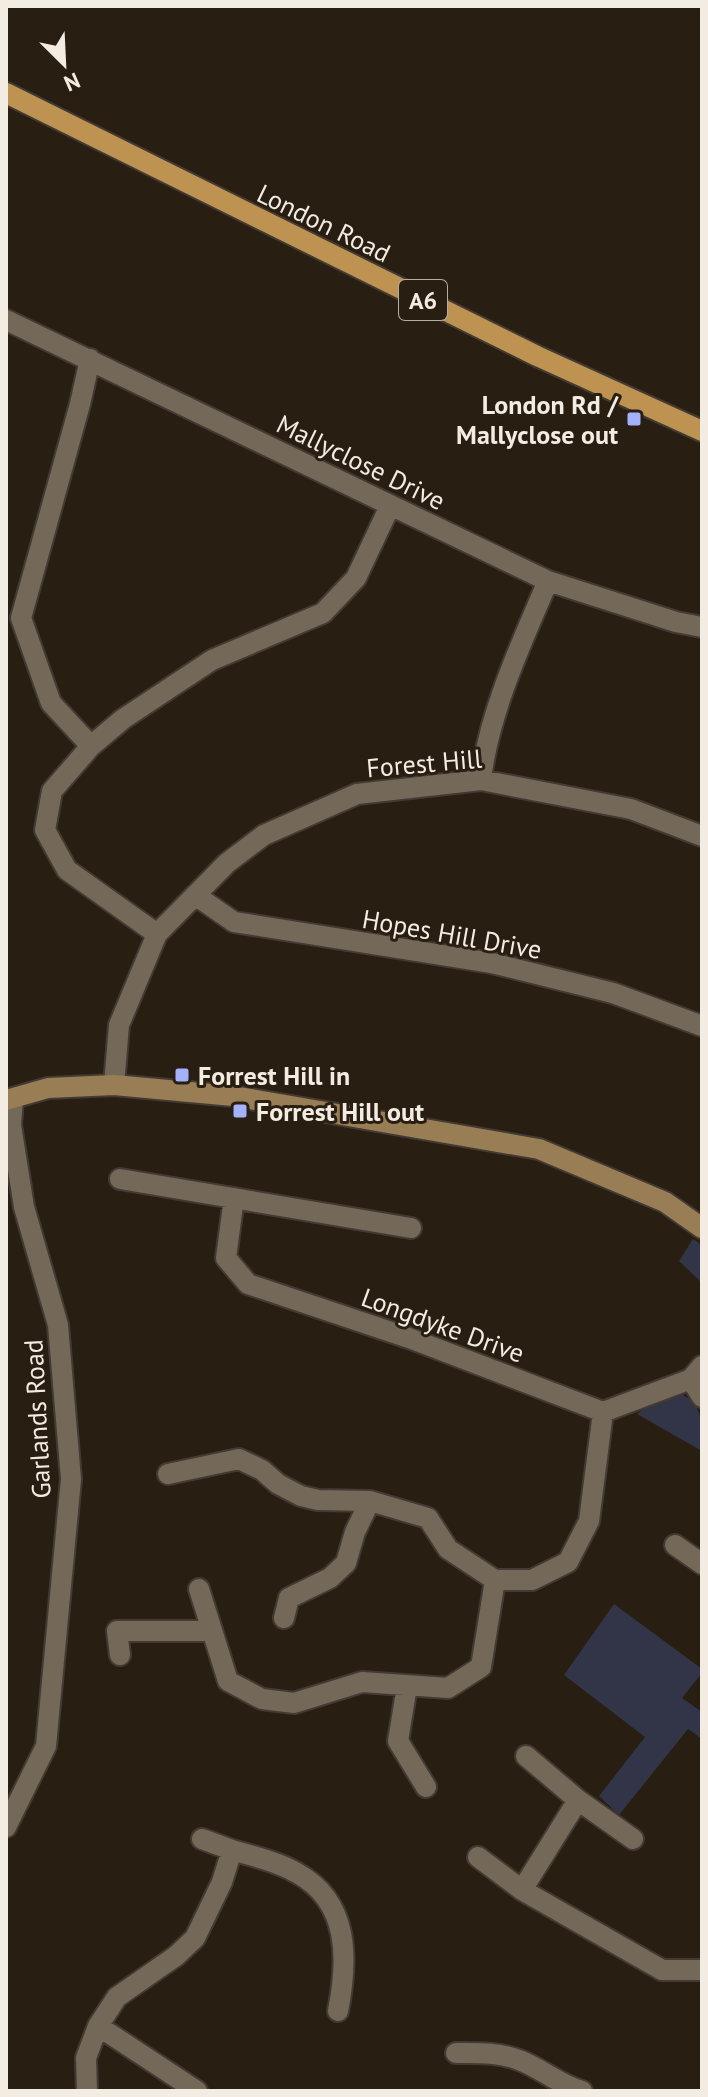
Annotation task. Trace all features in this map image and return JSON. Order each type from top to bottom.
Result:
[{"type":"main road","name":"London Road","points":[[9,95],[537,356],[702,431]]},
{"type":"street","name":"Mallyclose Drive","points":[[6,320],[548,581],[676,622],[702,627]]},
{"type":"street","points":[[90,359],[21,618],[51,703],[91,746]]},
{"type":"street","points":[[157,934],[67,870],[45,830],[52,791],[91,746],[123,719],[212,660],[323,613],[356,578],[390,506]]},
{"type":"street","points":[[481,780],[484,748],[548,581]]},
{"type":"street","name":"Forest Hill","points":[[114,1085],[119,1025],[157,934],[227,863],[264,835],[357,794],[481,780],[631,809],[702,836]]},
{"type":"street","name":"Hopes Hill Drive","points":[[195,895],[234,922],[492,963],[613,993],[702,1026]]},
{"type":"street","points":[[9,1100],[48,1088],[114,1085],[233,1096],[539,1149],[665,1202],[702,1228]]},
{"type":"street","name":"Garlands Road","points":[[6,1827],[46,1746],[71,1479],[58,1325],[24,1207],[9,1100]]},
{"type":"street","points":[[120,1179],[411,1228]]},
{"type":"street","name":"Longdyke Drive","points":[[234,1198],[226,1258],[248,1284],[409,1338],[603,1412]]},
{"type":"street","points":[[168,1474],[239,1459],[301,1496],[318,1500],[370,1501],[428,1518],[448,1549],[495,1580],[532,1580],[568,1562],[589,1521],[603,1412],[696,1372],[702,1397]]},
{"type":"street","points":[[284,1618],[289,1598],[330,1578],[346,1563],[355,1532],[370,1501]]},
{"type":"street","points":[[675,1545],[702,1564]]},
{"type":"street","points":[[199,1589],[228,1681],[262,1699],[294,1703],[362,1682],[448,1688],[481,1667],[495,1580]]},
{"type":"street","points":[[120,1655],[117,1631],[212,1631]]},
{"type":"street","points":[[407,1686],[398,1741],[426,1787]]},
{"type":"street","points":[[526,1756],[578,1800],[633,1839]]},
{"type":"street","points":[[522,1890],[578,1800]]},
{"type":"street","points":[[202,1839],[297,1872],[319,1889],[344,1939],[343,1985],[338,2011]]},
{"type":"street","points":[[87,2091],[86,2058],[98,2026],[117,1997],[176,1956],[195,1938],[222,1882],[232,1850]]},
{"type":"street","points":[[478,1857],[522,1890],[662,1970],[702,1970]]},
{"type":"street","points":[[98,2026],[197,2091]]},
{"type":"street","points":[[456,2053],[494,2054],[518,2059],[582,2091]]},
{"type":"shaded area","points":[[693,1239],[702,1245],[702,1283],[679,1261]]},
{"type":"shaded area","points":[[679,1393],[694,1403],[698,1410],[702,1425],[702,1451],[637,1414],[649,1405]]},
{"type":"shaded area","points":[[614,1604],[702,1669],[682,1698],[702,1712],[702,1739],[688,1729],[619,1815],[599,1796],[645,1737],[564,1675]]},
{"type":"place","name":"London Rd / Mallyclose out","points":[[634,419]]},
{"type":"place","name":"Forrest Hill in","points":[[182,1075]]},
{"type":"place","name":"Forrest Hill out","points":[[240,1111]]}]
